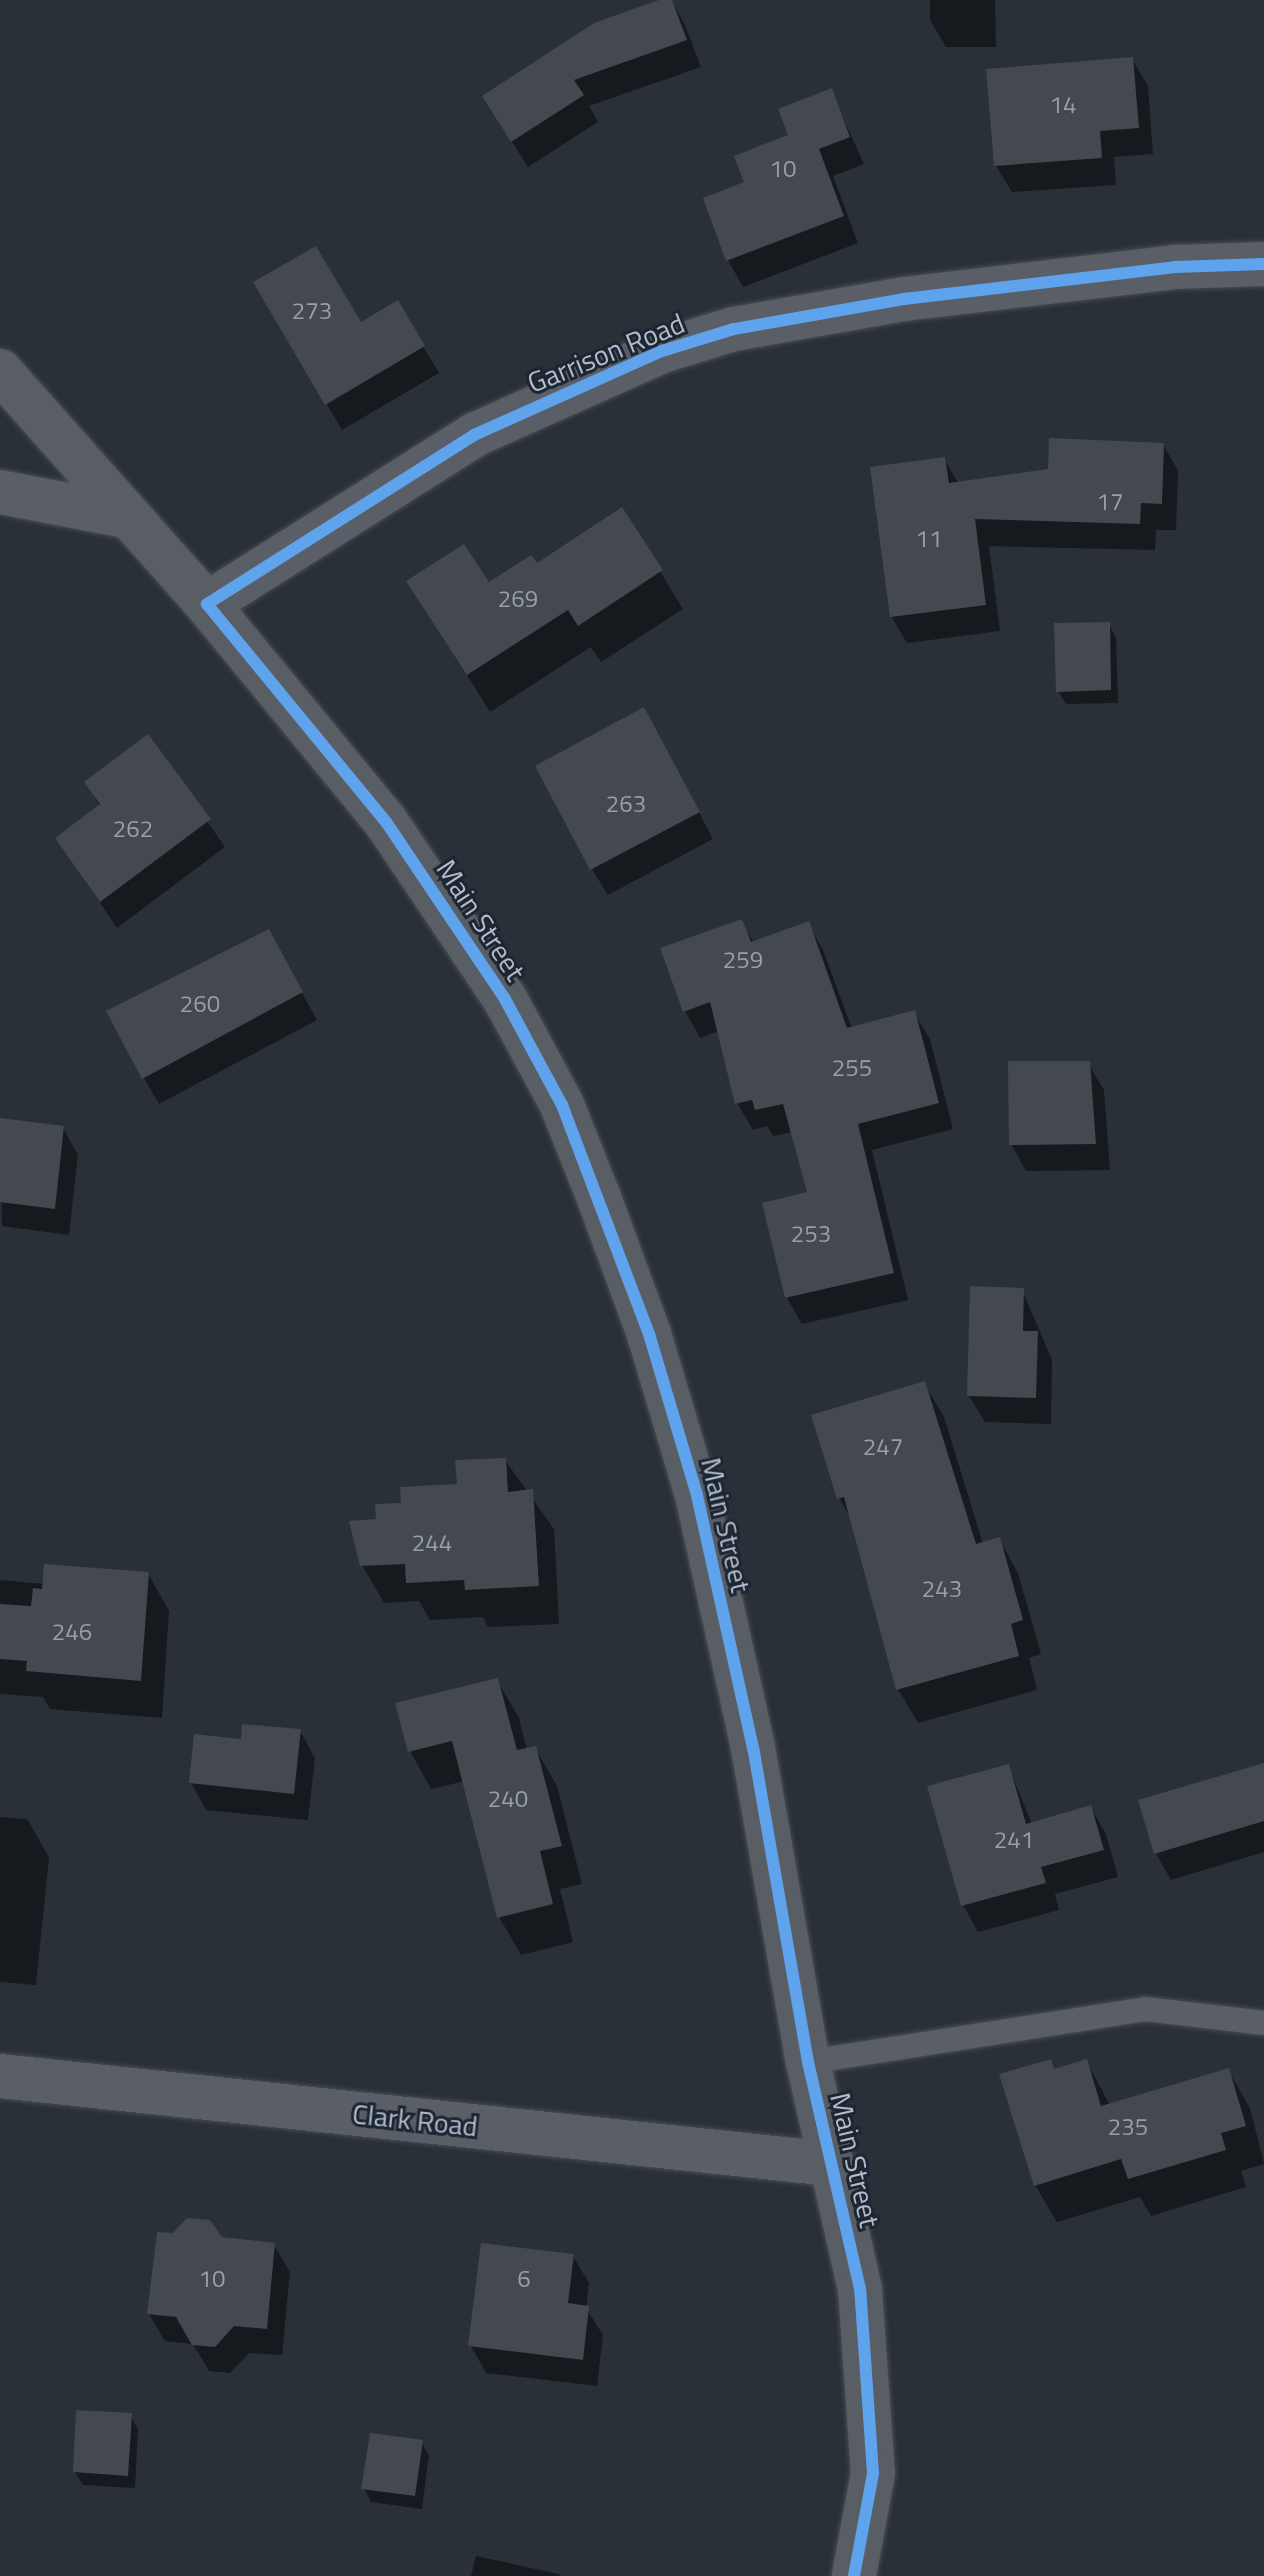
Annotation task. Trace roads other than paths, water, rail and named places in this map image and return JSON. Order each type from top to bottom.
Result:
[{"type":"main road","name":"Main Street","points":[[0,371],[125,516],[207,604],[386,822],[505,999],[562,1105],[649,1334],[697,1495],[753,1748],[808,2062],[860,2289],[868,2365],[873,2473],[854,2576]]},
{"type":"street","name":"Garrison Road","points":[[207,604],[474,435],[662,351],[734,329],[904,299],[1175,267],[1264,264]]},
{"type":"street","points":[[0,492],[125,516]]},
{"type":"street","name":"Clark Road","points":[[0,2076],[830,2164]]},
{"type":"lane","points":[[808,2062],[1145,2009],[1264,2023]]}]
